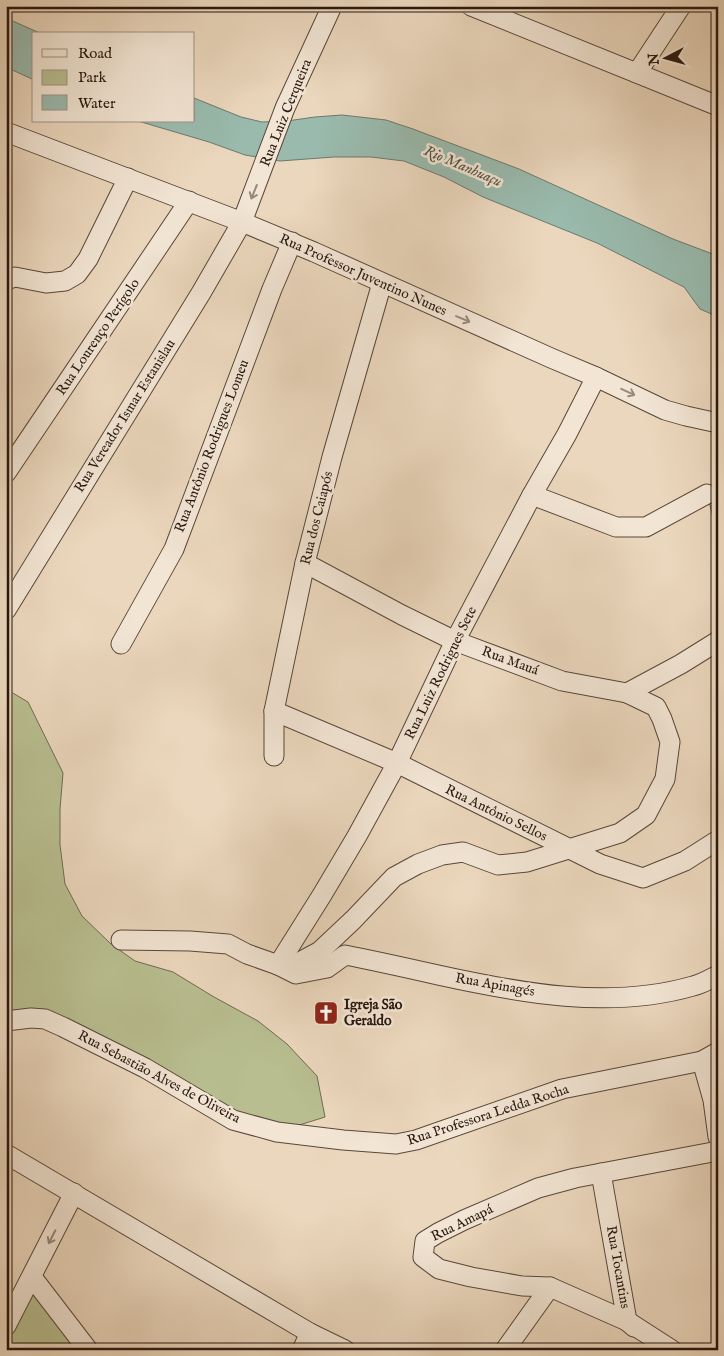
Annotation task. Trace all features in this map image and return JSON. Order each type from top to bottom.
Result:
[{"type":"street","name":"Rua Luiz Cerqueira","points":[[242,222],[285,108],[332,6]]},
{"type":"street","points":[[471,6],[718,106]]},
{"type":"street","points":[[637,73],[681,6]]},
{"type":"street","name":"Rua Professor Juventino Nunes","points":[[6,132],[292,242],[666,410],[718,423]]},
{"type":"street","points":[[6,280],[15,277],[46,283],[65,281],[77,274],[88,259],[128,178]]},
{"type":"street","name":"Rua Lourenço Perígolo","points":[[6,473],[189,201]]},
{"type":"street","name":"Rua Vereador Ismar Estanislau","points":[[6,610],[201,293],[242,222]]},
{"type":"street","name":"Rua Antônio Rodrigues Lomeu","points":[[121,644],[174,549],[272,289],[292,242]]},
{"type":"street","name":"Rua dos Caiapós","points":[[274,756],[274,710],[305,563],[332,457],[382,283]]},
{"type":"street","name":"Rua Luiz Rodrigues Sete","points":[[278,965],[357,836],[397,763],[455,641],[596,377]]},
{"type":"street","points":[[532,495],[616,527],[646,527],[707,494]]},
{"type":"street","name":"Rua Mauá","points":[[278,965],[294,965],[320,951],[394,877],[418,864],[442,855],[464,852],[498,864],[526,862],[620,833],[646,815],[665,778],[670,742],[656,706],[627,693],[562,680],[455,641],[305,563]]},
{"type":"street","points":[[627,693],[681,664],[718,641]]},
{"type":"street","name":"Rua Antônio Sellos","points":[[274,710],[397,763],[600,864],[644,878],[685,861],[718,840]]},
{"type":"street","name":"Rua Apinagés","points":[[121,940],[190,940],[228,944],[296,974],[327,968],[345,955],[484,985],[531,993],[578,997],[642,997],[694,986],[718,975]]},
{"type":"street","name":"Rua Sebastião Alves de Oliveira","points":[[6,1021],[31,1018],[45,1019],[145,1068],[233,1120],[276,1132],[343,1140]]},
{"type":"street","points":[[713,1059],[713,1100],[718,1137]]},
{"type":"street","name":"Rua Professora Ledda Rocha","points":[[343,1140],[396,1144],[416,1140],[562,1089],[713,1059]]},
{"type":"street","name":"Rua Amapá","points":[[672,1350],[627,1321],[550,1287],[522,1286],[439,1269],[423,1257],[425,1241],[464,1220],[538,1188],[575,1178],[718,1151]]},
{"type":"street","points":[[6,1154],[74,1193],[306,1341],[345,1350]]},
{"type":"street","name":"Rua Tocantins","points":[[601,1173],[627,1321],[654,1348],[652,1350]]},
{"type":"street","points":[[6,1326],[74,1193]]},
{"type":"street","points":[[32,1277],[88,1350]]},
{"type":"street","points":[[505,1350],[550,1287]]},
{"type":"green space","points":[[707,494],[718,495],[718,537]]},
{"type":"green space","points":[[6,689],[28,702],[63,773],[60,845],[65,884],[82,916],[111,944],[135,961],[173,972],[258,1021],[287,1044],[317,1076],[325,1117],[277,1132],[63,1027],[6,1021]]},
{"type":"green space","points":[[32,1277],[88,1350],[6,1350],[6,1326]]},
{"type":"water","points":[[6,18],[38,32],[32,32],[32,79],[6,67]]},
{"type":"water","name":"Rio Manhuaçu","points":[[195,98],[241,117],[262,122],[342,115],[386,120],[413,129],[519,169],[673,239],[718,256],[718,317],[700,309],[684,287],[597,243],[483,197],[444,177],[404,161],[371,157],[334,157],[280,161],[245,155],[141,122],[195,122]]},
{"type":"place","name":"Igreja São Geraldo","points":[[326,1013]]}]
